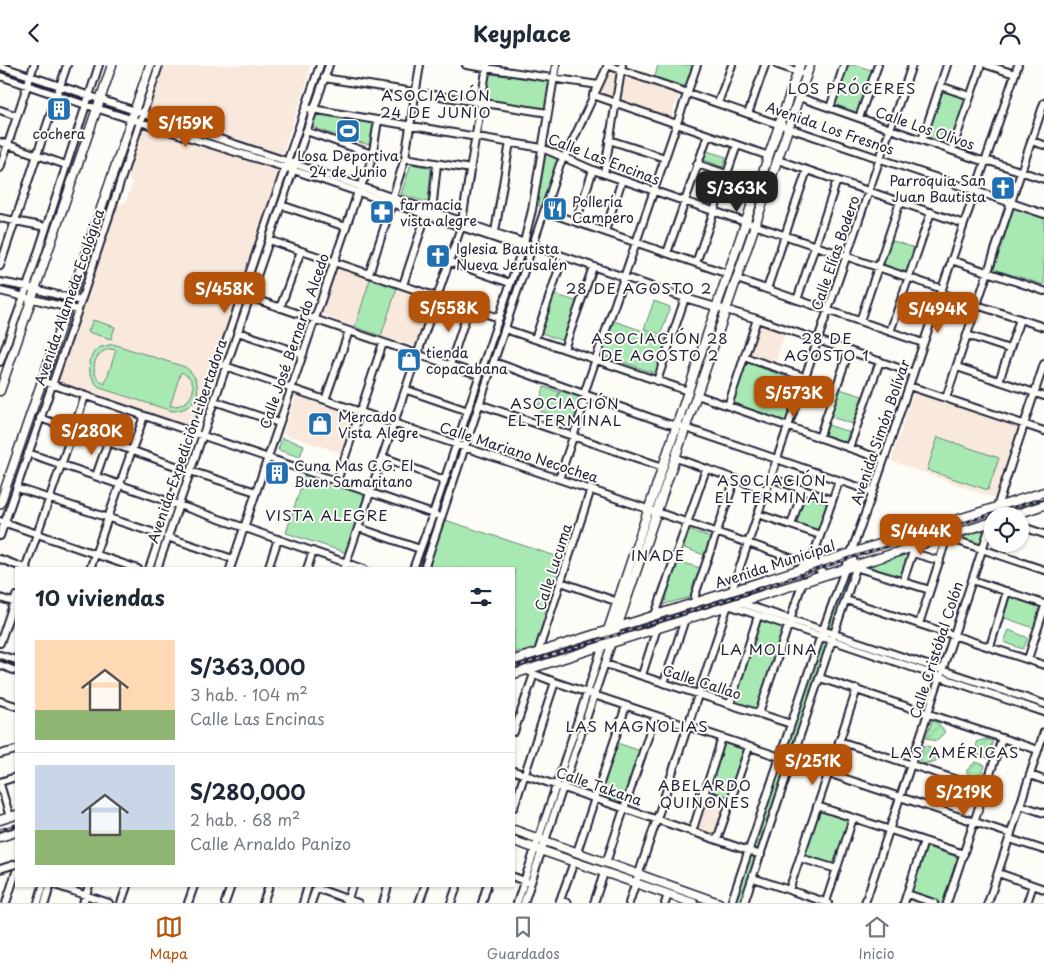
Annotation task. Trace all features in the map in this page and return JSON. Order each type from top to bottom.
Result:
[{"type":"main road","points":[[0,391],[112,65]]},
{"type":"main road","name":"Avenida Alameda Ecológica","points":[[0,504],[150,65]]},
{"type":"main road","points":[[603,645],[618,602],[625,594],[657,512],[810,65]]},
{"type":"main road","points":[[612,642],[649,509],[799,69]]},
{"type":"main road","name":"Avenida Municipal","points":[[515,660],[1044,492]]},
{"type":"main road","points":[[1029,510],[1044,505]]},
{"type":"main road","name":"Avenida Municipal","points":[[515,674],[844,568],[914,549],[984,523]]},
{"type":"main road","points":[[0,820],[13,816]]},
{"type":"main road","points":[[515,830],[719,903]]},
{"type":"main road","points":[[0,837],[15,832]]},
{"type":"main road","points":[[515,841],[692,903]]},
{"type":"street","points":[[0,168],[34,65]]},
{"type":"street","points":[[0,265],[67,65]]},
{"type":"street","points":[[0,362],[24,295],[99,65]]},
{"type":"street","name":"Avenida Alameda Ecológica","points":[[0,536],[2,522],[17,487],[81,301],[159,65]]},
{"type":"street","name":"Avenida Expedición Libertadora","points":[[156,567],[164,536],[246,296],[320,65]]},
{"type":"street","name":"Avenida Expedición Libertadora","points":[[199,435],[214,401],[222,365],[238,332],[246,296],[269,240],[328,65]]},
{"type":"street","points":[[369,274],[405,158],[420,65]]},
{"type":"street","points":[[466,65],[598,85]]},
{"type":"street","points":[[521,73],[522,65]]},
{"type":"street","points":[[414,567],[523,244],[532,210],[556,65]]},
{"type":"street","points":[[425,567],[560,164],[568,151],[608,65]]},
{"type":"street","name":"Avenida Los Fresnos","points":[[608,65],[622,67],[687,93],[1044,214]]},
{"type":"street","points":[[559,479],[574,436],[596,360],[697,65]]},
{"type":"street","points":[[718,103],[732,65]]},
{"type":"street","points":[[748,113],[765,65]]},
{"type":"street","points":[[778,65],[799,69],[807,75]]},
{"type":"street","points":[[830,108],[844,65]]},
{"type":"street","points":[[859,118],[878,65]]},
{"type":"street","name":"Calle Elías Bodero","points":[[732,591],[912,65]]},
{"type":"street","points":[[922,140],[947,65]]},
{"type":"street","points":[[952,150],[981,65]]},
{"type":"street","points":[[987,65],[1015,74]]},
{"type":"street","name":"Avenida Simón Bolívar","points":[[731,903],[844,568],[852,552],[884,461],[1018,65]]},
{"type":"street","points":[[1,66],[100,100],[133,115],[141,122],[294,167],[393,201],[426,215],[495,232],[523,244]]},
{"type":"street","points":[[28,453],[313,551],[345,566],[407,390],[462,224],[487,67]]},
{"type":"street","points":[[604,174],[622,67]]},
{"type":"street","points":[[0,76],[97,109],[133,115],[144,114],[287,165]]},
{"type":"street","points":[[324,78],[548,113]]},
{"type":"street","points":[[940,86],[970,96]]},
{"type":"street","points":[[593,95],[769,156]]},
{"type":"street","name":"Calle Los Olivos","points":[[799,97],[922,140],[1044,179]]},
{"type":"street","points":[[946,398],[1032,141],[1042,119],[1044,103]]},
{"type":"street","name":"Calle Las Encinas","points":[[306,108],[542,148],[604,174],[908,278],[977,305],[1044,327]]},
{"type":"street","points":[[0,110],[17,116]]},
{"type":"street","name":"Calle José Bernardo Alcedo","points":[[231,567],[314,319],[359,189],[364,180],[372,154],[378,121]]},
{"type":"street","points":[[306,131],[372,154]]},
{"type":"street","points":[[667,253],[708,135]]},
{"type":"street","points":[[610,140],[664,159]]},
{"type":"street","points":[[1032,141],[1044,145]]},
{"type":"street","points":[[0,142],[66,165]]},
{"type":"street","points":[[495,232],[510,142]]},
{"type":"street","points":[[696,263],[737,145]]},
{"type":"street","points":[[405,158],[471,169]]},
{"type":"street","points":[[778,160],[964,224]]},
{"type":"street","points":[[432,211],[437,164]]},
{"type":"street","points":[[698,164],[727,175]]},
{"type":"street","points":[[576,221],[593,170]]},
{"type":"street","points":[[767,289],[807,170]]},
{"type":"street","points":[[605,231],[622,180]]},
{"type":"street","points":[[797,300],[837,180]]},
{"type":"street","points":[[393,201],[432,211],[462,224],[716,308],[727,309],[913,373]]},
{"type":"street","points":[[860,321],[900,202]]},
{"type":"street","points":[[281,205],[346,227]]},
{"type":"street","points":[[544,211],[728,274]]},
{"type":"street","points":[[890,331],[930,212]]},
{"type":"street","points":[[403,285],[426,215]]},
{"type":"street","points":[[0,218],[46,227]]},
{"type":"street","points":[[269,240],[499,318]]},
{"type":"street","points":[[280,308],[300,251]]},
{"type":"street","points":[[535,339],[563,257]]},
{"type":"street","points":[[952,261],[1044,291]]},
{"type":"street","points":[[450,262],[510,283]]},
{"type":"street","points":[[564,349],[593,267]]},
{"type":"street","points":[[737,279],[923,343]]},
{"type":"street","points":[[0,281],[81,301]]},
{"type":"street","points":[[0,291],[78,309]]},
{"type":"street","points":[[246,296],[479,375]]},
{"type":"street","points":[[656,381],[685,298]]},
{"type":"street","points":[[450,365],[469,308]]},
{"type":"street","points":[[728,406],[756,319]]},
{"type":"street","points":[[999,381],[1020,319]]},
{"type":"street","points":[[505,329],[688,391]]},
{"type":"street","points":[[325,400],[349,331]]},
{"type":"street","points":[[238,332],[303,354]]},
{"type":"street","points":[[967,335],[1010,349]]},
{"type":"street","points":[[336,481],[383,343]]},
{"type":"street","points":[[819,438],[849,351]]},
{"type":"street","points":[[744,357],[805,377]]},
{"type":"street","points":[[849,448],[880,361]]},
{"type":"street","points":[[494,362],[668,424],[677,425],[873,492]]},
{"type":"street","name":"Calle Cristóbal Colón","points":[[997,506],[1044,364]]},
{"type":"street","name":"Calle Mariano Necochea","points":[[222,365],[748,543],[810,565],[826,574]]},
{"type":"street","points":[[957,367],[1044,395]]},
{"type":"street","points":[[42,381],[441,517]]},
{"type":"street","points":[[909,386],[1044,431]]},
{"type":"street","points":[[407,390],[468,411]]},
{"type":"street","points":[[697,395],[884,461]]},
{"type":"street","points":[[27,567],[85,396]]},
{"type":"street","points":[[214,401],[279,423]]},
{"type":"street","points":[[480,404],[663,467]]},
{"type":"street","points":[[91,567],[144,416]]},
{"type":"street","points":[[40,418],[187,470],[256,492]]},
{"type":"street","points":[[96,476],[108,442]]},
{"type":"street","points":[[383,457],[444,480]]},
{"type":"street","points":[[676,458],[766,490]]},
{"type":"street","points":[[655,615],[706,469]]},
{"type":"street","points":[[770,478],[832,500]]},
{"type":"street","points":[[695,602],[695,595],[735,479]]},
{"type":"street","points":[[810,565],[838,481]]},
{"type":"street","points":[[17,487],[233,559]]},
{"type":"street","name":"Calle Lucuma","points":[[538,652],[591,489]]},
{"type":"street","points":[[791,525],[803,489]]},
{"type":"street","points":[[758,514],[820,535]]},
{"type":"street","points":[[2,522],[132,567]]},
{"type":"street","points":[[359,528],[420,549]]},
{"type":"street","points":[[1029,529],[1044,534]]},
{"type":"street","name":"Avenida Expedición Libertadora","points":[[150,567],[164,536]]},
{"type":"street","points":[[919,624],[947,537],[1044,570]]},
{"type":"street","points":[[269,567],[278,539]]},
{"type":"street","name":"Calle Cristóbal Colón","points":[[865,903],[984,546]]},
{"type":"street","points":[[902,581],[914,549],[940,561]]},
{"type":"street","points":[[308,567],[313,551]]},
{"type":"street","points":[[744,903],[846,600],[855,566],[852,552]]},
{"type":"street","points":[[0,559],[21,567]]},
{"type":"street","points":[[855,566],[930,590]]},
{"type":"street","points":[[972,580],[1044,604]]},
{"type":"street","points":[[759,713],[803,581]]},
{"type":"street","points":[[561,583],[618,602]]},
{"type":"street","points":[[990,647],[1007,591]]},
{"type":"street","points":[[0,598],[15,601]]},
{"type":"street","points":[[846,600],[1044,665]]},
{"type":"street","points":[[738,602],[788,623]]},
{"type":"street","points":[[0,643],[15,604]]},
{"type":"street","points":[[628,903],[728,605],[758,616],[788,623],[941,673],[1044,704]]},
{"type":"street","points":[[1028,659],[1044,609]]},
{"type":"street","points":[[730,704],[758,616]]},
{"type":"street","points":[[664,683],[685,619]]},
{"type":"street","points":[[642,675],[657,628]]},
{"type":"street","points":[[560,786],[595,695],[612,642]]},
{"type":"street","points":[[524,903],[528,882],[560,786],[603,645]]},
{"type":"street","points":[[0,655],[15,658]]},
{"type":"street","name":"Calle Callao","points":[[605,664],[791,724]]},
{"type":"street","points":[[0,665],[15,671]]},
{"type":"street","points":[[526,670],[587,693],[974,822],[1044,850]]},
{"type":"street","points":[[941,673],[1044,712]]},
{"type":"street","points":[[515,729],[534,674]]},
{"type":"street","points":[[820,677],[1002,738],[1041,747]]},
{"type":"street","points":[[515,804],[555,682]]},
{"type":"street","points":[[789,890],[857,689]]},
{"type":"street","points":[[0,701],[15,706]]},
{"type":"street","points":[[577,852],[626,706]]},
{"type":"street","points":[[606,863],[655,715]]},
{"type":"street","points":[[988,903],[1041,747],[1044,732]]},
{"type":"street","points":[[692,832],[722,738]]},
{"type":"street","points":[[947,903],[1002,738]]},
{"type":"street","points":[[839,741],[985,789]]},
{"type":"street","points":[[717,840],[749,747]]},
{"type":"street","points":[[0,754],[15,750]]},
{"type":"street","name":"Calle Takana","points":[[515,771],[761,855]]},
{"type":"street","points":[[1030,775],[1044,779]]},
{"type":"street","points":[[13,816],[0,783],[15,777]]},
{"type":"street","points":[[704,793],[730,802]]},
{"type":"street","points":[[1020,805],[1044,813]]},
{"type":"street","points":[[817,806],[964,854]]},
{"type":"street","points":[[753,877],[827,903],[854,818]]},
{"type":"street","points":[[904,903],[924,841]]},
{"type":"street","points":[[800,858],[837,869]]},
{"type":"street","points":[[568,903],[559,901],[574,862]]},
{"type":"street","points":[[0,869],[15,864]]},
{"type":"street","points":[[594,903],[604,873]]},
{"type":"street","points":[[998,873],[1044,889]]},
{"type":"street","points":[[6,903],[15,875]]},
{"type":"street","points":[[515,877],[528,882]]},
{"type":"street","points":[[517,903],[528,882]]},
{"type":"street","points":[[1027,903],[1033,885]]},
{"type":"street","points":[[38,903],[43,887]]},
{"type":"street","points":[[45,903],[50,887]]},
{"type":"street","points":[[61,887],[109,903]]},
{"type":"street","points":[[83,903],[89,887]]},
{"type":"street","points":[[121,903],[127,887]]},
{"type":"street","points":[[188,903],[194,887]]},
{"type":"street","points":[[226,903],[231,887]]},
{"type":"street","points":[[263,903],[269,887]]},
{"type":"street","points":[[302,903],[307,887]]},
{"type":"street","points":[[311,903],[316,887],[347,901],[358,903]]},
{"type":"street","points":[[347,901],[352,887]]},
{"type":"street","points":[[383,903],[388,887]]},
{"type":"street","points":[[419,903],[425,887]]},
{"type":"street","points":[[451,903],[457,887]]},
{"type":"street","points":[[482,903],[487,887]]},
{"type":"street","points":[[907,894],[934,903]]},
{"type":"street","points":[[665,903],[668,895]]},
{"type":"shaded area","points":[[163,65],[311,65],[308,71],[310,73],[282,155],[147,113]]},
{"type":"shaded area","points":[[609,68],[618,70],[614,97],[599,93]]},
{"type":"shaded area","points":[[623,74],[679,94],[671,117],[618,101]]},
{"type":"shaded area","points":[[146,129],[281,171],[193,428],[58,382],[118,205],[126,202],[132,184],[128,176],[143,130]]},
{"type":"shaded area","points":[[338,266],[371,276],[355,327],[321,314]]},
{"type":"shaded area","points":[[398,285],[426,295],[430,303],[416,345],[413,346],[381,336]]},
{"type":"shaded area","points":[[761,325],[785,333],[775,364],[748,354],[758,326]]},
{"type":"shaded area","points":[[914,391],[944,401],[946,405],[951,404],[1017,426],[995,498],[891,461]]},
{"type":"shaded area","name":"Mercado Vista Alegre","points":[[297,393],[356,415],[342,453],[283,434]]},
{"type":"shaded area","points":[[705,797],[725,803],[714,836],[694,830]]},
{"type":"green space","points":[[658,65],[694,65],[687,87],[655,77]]},
{"type":"green space","points":[[845,65],[856,65],[874,71],[859,115],[832,106]]},
{"type":"green space","points":[[490,74],[551,81],[546,110],[486,101],[488,76]]},
{"type":"green space","points":[[943,90],[966,99],[949,147],[926,138]]},
{"type":"green space","name":"Losa Deportiva 24 de Junio","points":[[317,112],[348,119],[350,117],[374,121],[369,145],[345,138],[343,135],[338,136],[312,127]]},
{"type":"green space","points":[[781,132],[785,133],[755,221],[751,220]]},
{"type":"green space","points":[[707,151],[726,157],[723,167],[704,160]]},
{"type":"green space","points":[[546,152],[560,158],[542,206],[537,205]]},
{"type":"green space","points":[[411,164],[431,168],[428,201],[426,202],[401,194]]},
{"type":"green space","points":[[1014,208],[1044,218],[1044,285],[994,269]]},
{"type":"green space","points":[[747,229],[752,230],[726,303],[722,302]]},
{"type":"green space","points":[[890,240],[915,248],[906,275],[881,266]]},
{"type":"green space","points":[[371,276],[398,285],[381,336],[355,327]]},
{"type":"green space","points":[[553,294],[579,302],[565,342],[539,332]]},
{"type":"green space","points":[[654,301],[670,307],[661,334],[644,329]]},
{"type":"green space","points":[[718,315],[722,317],[686,422],[682,420]]},
{"type":"green space","points":[[93,320],[115,327],[111,339],[88,332]]},
{"type":"green space","points":[[611,320],[669,340],[657,374],[601,355],[600,352]]},
{"type":"green space","points":[[113,344],[185,367],[196,380],[198,388],[194,401],[181,410],[172,411],[100,388],[90,373],[89,361],[98,348]],"holes":[[[110,349],[116,350],[105,384],[96,376],[94,365],[99,355]],[[181,372],[192,381],[192,393],[185,403],[170,406]]]},
{"type":"green space","points":[[745,362],[800,382],[786,421],[732,403]]},
{"type":"green space","points":[[544,387],[559,392],[556,402],[561,389],[583,396],[573,427],[551,419],[552,415],[537,410]]},
{"type":"green space","points":[[840,389],[862,396],[853,424],[831,417]]},
{"type":"green space","points":[[828,425],[849,432],[846,442],[825,435]]},
{"type":"green space","points":[[938,437],[999,458],[988,490],[927,470]]},
{"type":"green space","points":[[282,438],[304,445],[300,457],[278,450]]},
{"type":"green space","points":[[305,474],[368,494],[347,553],[286,533]]},
{"type":"green space","points":[[803,492],[829,502],[819,532],[793,523]]},
{"type":"green space","points":[[442,519],[565,559],[534,649],[518,651],[517,653],[515,652],[515,567],[426,567]]},
{"type":"green space","points":[[687,529],[711,538],[705,555],[681,547]]},
{"type":"green space","points":[[984,530],[980,545],[961,538]]},
{"type":"green space","points":[[907,552],[910,555],[901,579],[866,568],[867,564]]},
{"type":"green space","points":[[676,561],[701,568],[691,597],[661,605]]},
{"type":"green space","points":[[850,570],[851,574],[833,629],[828,629],[827,626],[845,572]]},
{"type":"green space","points":[[1010,596],[1041,607],[1034,628],[1002,617]]},
{"type":"green space","points":[[758,620],[784,628],[756,710],[731,702]]},
{"type":"green space","points":[[1009,630],[1028,638],[1023,649],[1004,642]]},
{"type":"green space","points":[[823,641],[827,645],[790,757],[785,757],[784,755]]},
{"type":"green space","points":[[932,721],[938,723],[945,732],[936,741],[926,738]]},
{"type":"green space","points":[[986,739],[993,741],[987,758],[978,755],[976,742]]},
{"type":"green space","points":[[723,742],[745,749],[728,800],[706,793]]},
{"type":"green space","points":[[617,743],[641,751],[622,804],[598,796]]},
{"type":"green space","points":[[924,745],[933,748],[936,761],[924,764],[919,762]]},
{"type":"green space","points":[[783,762],[787,765],[756,852],[752,849],[781,763]]},
{"type":"green space","points":[[975,762],[985,765],[980,783],[972,779],[966,771]]},
{"type":"green space","points":[[818,810],[851,820],[835,868],[802,858]]},
{"type":"green space","points":[[549,845],[634,875],[632,879],[547,849]]},
{"type":"green space","points":[[927,847],[960,858],[945,903],[939,903],[911,894]]},
{"type":"green space","points":[[752,856],[756,859],[741,903],[734,903],[749,858]]},
{"type":"railway","points":[[515,667],[729,599],[853,557],[1044,498]]},
{"type":"railway","points":[[0,830],[15,825]]},
{"type":"place","name":"cochera","points":[[59,109]]},
{"type":"place","name":"Losa Deportiva 24 de Junio","points":[[348,131]]},
{"type":"place","name":"Parroquia San Juan Bautista","points":[[1003,188]]},
{"type":"place","name":"Pollería Campero","points":[[555,209]]},
{"type":"place","name":"farmacia vista alegre","points":[[382,212]]},
{"type":"place","name":"Iglesia Bautista Nueva Jerusalén","points":[[438,256]]},
{"type":"place","name":"tienda copacabana","points":[[409,360]]},
{"type":"place","name":"Mercado Vista Alegre","points":[[320,424]]},
{"type":"place","name":"Cuna Mas C.G. El Buen Samaritano","points":[[277,473]]},
{"type":"district","name":"LOS PRÓCERES","points":[[852,87]]},
{"type":"district","name":"ASOCIACIÓN 24 DE JUNIO","points":[[436,102]]},
{"type":"district","name":"28 DE AGOSTO 2","points":[[639,287]]},
{"type":"district","name":"ASOCIACIÓN 28 DE AGOSTO 2","points":[[660,346]]},
{"type":"district","name":"28 DE AGOSTO 1","points":[[827,346]]},
{"type":"district","name":"ASOCIACIÓN EL TERMINAL","points":[[565,410]]},
{"type":"district","name":"ASOCIACIÓN EL TERMINAL","points":[[772,488]]},
{"type":"district","name":"VISTA ALEGRE","points":[[327,514]]},
{"type":"district","name":"INADE","points":[[658,554]]},
{"type":"district","name":"LA MOLINA","points":[[769,648]]},
{"type":"district","name":"LAS MAGNOLIAS","points":[[637,725]]},
{"type":"district","name":"LAS AMÉRICAS","points":[[955,751]]},
{"type":"district","name":"ABELARDO QUIÑONES","points":[[705,792]]}]
